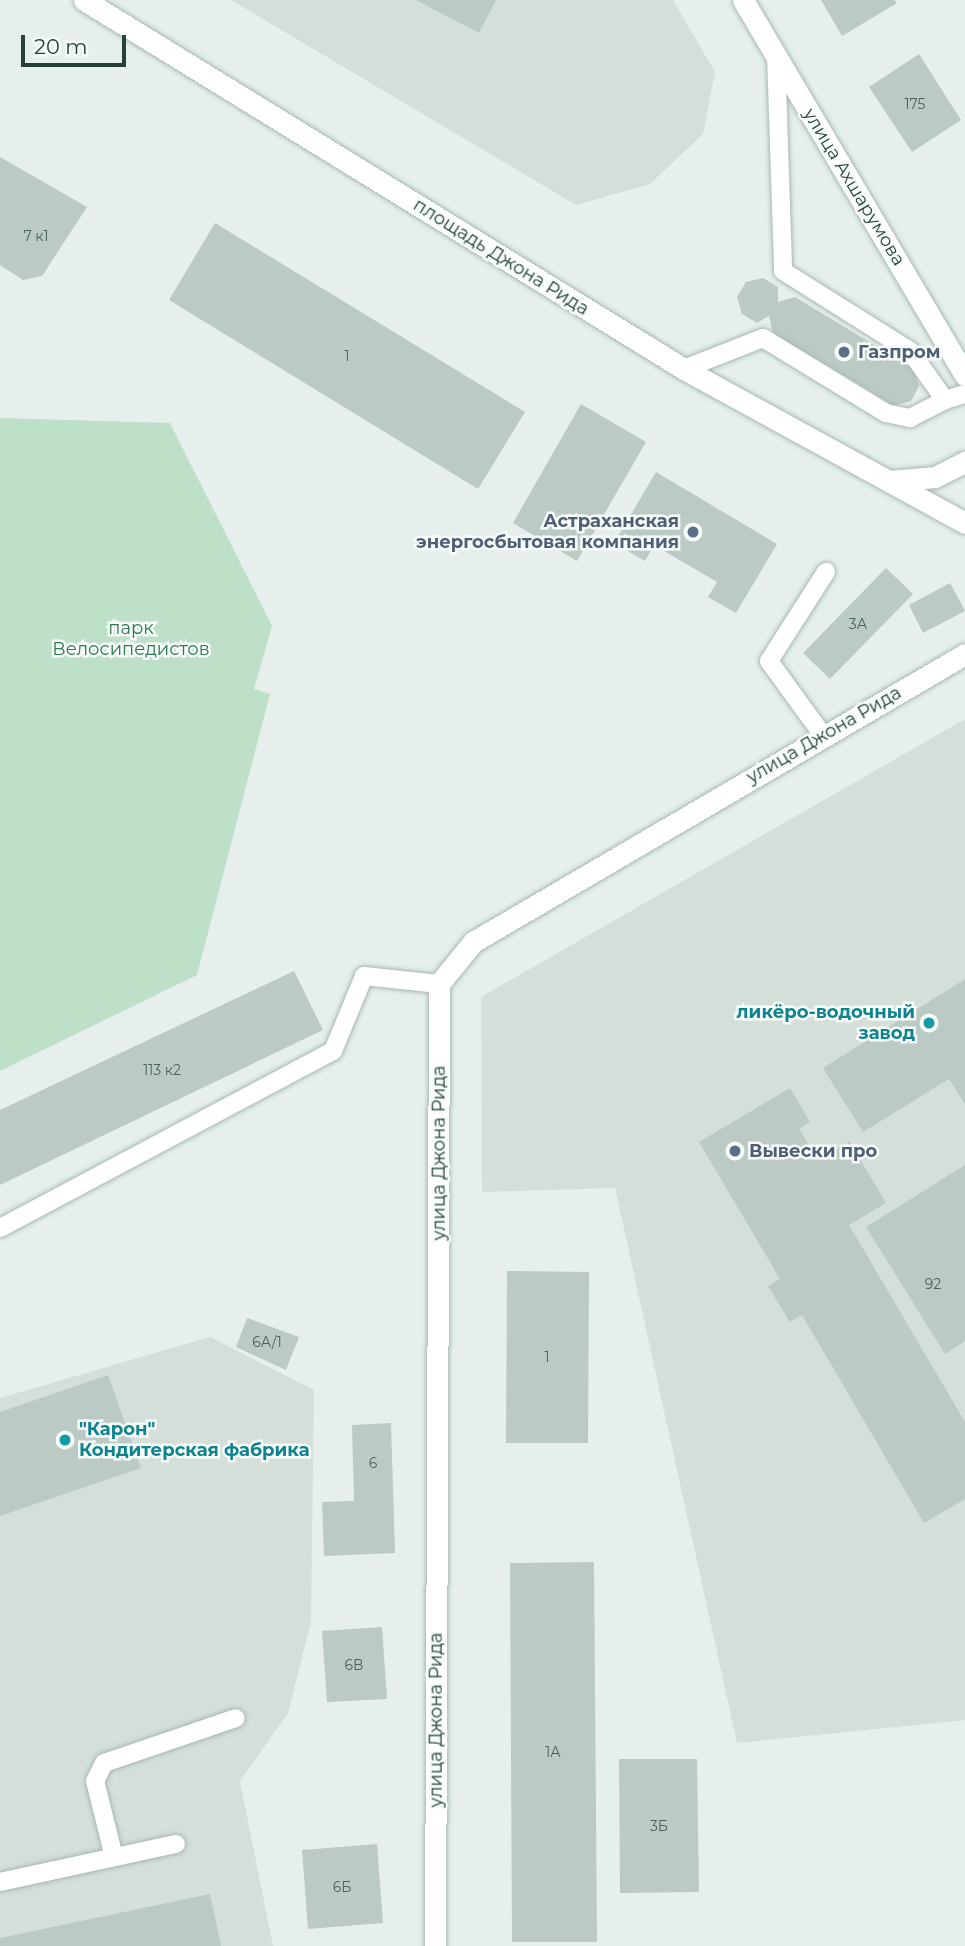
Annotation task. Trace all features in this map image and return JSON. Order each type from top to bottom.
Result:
[{"type":"street","name":"площадь Джона Рида","points":[[84,0],[684,369],[965,523]]},
{"type":"street","name":"улица Ахшарумова","points":[[743,0],[965,375]]},
{"type":"street","points":[[890,481],[935,477],[965,462]]},
{"type":"street","name":"площадь Джона Рида","points":[[925,502],[965,536]]},
{"type":"street","name":"улица Джона Рида","points":[[435,1946],[439,984],[473,942],[822,734],[965,654]]},
{"type":"lane","points":[[776,55],[783,271],[910,351],[945,400]]},
{"type":"lane","points":[[684,369],[763,338],[886,413],[910,418],[945,400],[965,394]]},
{"type":"lane","points":[[822,734],[769,661],[826,572]]},
{"type":"lane","points":[[0,1228],[333,1051],[364,976],[439,984]]},
{"type":"lane","points":[[114,1857],[95,1782],[104,1763],[236,1718]]},
{"type":"lane","points":[[0,1882],[176,1844]]},
{"type":"shaded area","points":[[231,0],[673,0],[715,72],[703,134],[650,184],[576,205]]},
{"type":"shaded area","points":[[965,719],[965,1720],[737,1743],[615,1188],[482,1192],[481,997]]},
{"type":"shaded area","points":[[210,1337],[314,1390],[311,1621],[288,1713],[240,1781],[273,1946],[0,1946],[0,1398]]},
{"type":"green space","name":"парк Велосипедистов","points":[[0,418],[170,423],[272,626],[254,689],[270,694],[197,975],[0,1071]]},
{"type":"building","points":[[416,0],[496,0],[479,33]]},
{"type":"building","points":[[821,0],[894,0],[897,3],[842,36]]},
{"type":"building","points":[[919,54],[961,120],[912,152],[869,87]]},
{"type":"building","points":[[0,157],[87,207],[42,276],[23,280],[0,265]]},
{"type":"building","points":[[215,223],[525,412],[478,489],[169,300]]},
{"type":"building","points":[[763,278],[778,287],[778,302],[795,297],[914,369],[919,386],[911,401],[894,406],[773,333],[769,316],[757,323],[742,314],[737,297],[746,282]]},
{"type":"building","points":[[581,404],[646,442],[577,561],[513,523]]},
{"type":"building","points":[[656,472],[777,544],[736,613],[708,597],[717,582],[654,545],[645,561],[614,543]]},
{"type":"building","points":[[886,568],[913,594],[830,679],[803,653]]},
{"type":"building","points":[[950,583],[965,611],[923,633],[909,605]]},
{"type":"building","points":[[294,971],[323,1030],[0,1185],[0,1110]]},
{"type":"building","name":"ликёро-водочный завод","points":[[965,979],[965,1104],[949,1079],[863,1132],[823,1068]]},
{"type":"building","points":[[790,1088],[810,1122],[799,1129],[818,1160],[849,1141],[886,1203],[849,1225],[965,1422],[965,1499],[924,1523],[802,1315],[790,1322],[768,1286],[780,1279],[699,1142]]},
{"type":"building","points":[[965,1165],[965,1341],[945,1354],[866,1227]]},
{"type":"building","points":[[507,1271],[589,1272],[588,1443],[506,1443]]},
{"type":"building","points":[[247,1318],[299,1337],[286,1370],[236,1347]]},
{"type":"building","name":"\"Карон\" Кондитерская фабрика","points":[[108,1375],[141,1468],[0,1516],[0,1412]]},
{"type":"building","points":[[391,1423],[395,1553],[324,1556],[322,1502],[354,1501],[352,1425]]},
{"type":"building","points":[[594,1562],[597,1942],[512,1942],[510,1563]]},
{"type":"building","points":[[382,1627],[387,1699],[327,1702],[322,1631]]},
{"type":"building","points":[[619,1759],[697,1759],[699,1892],[620,1893]]},
{"type":"building","points":[[377,1844],[383,1923],[308,1929],[302,1850]]},
{"type":"building","points":[[210,1894],[221,1946],[0,1946],[0,1938]]},
{"type":"place","name":"Газпром","points":[[844,352]]},
{"type":"place","name":"Астраханская энергосбытовая компания","points":[[693,532]]},
{"type":"place","name":"ликёро-водочный завод","points":[[929,1023]]},
{"type":"place","name":"Вывески про","points":[[735,1151]]},
{"type":"place","name":"\"Карон\" Кондитерская фабрика","points":[[65,1440]]}]
